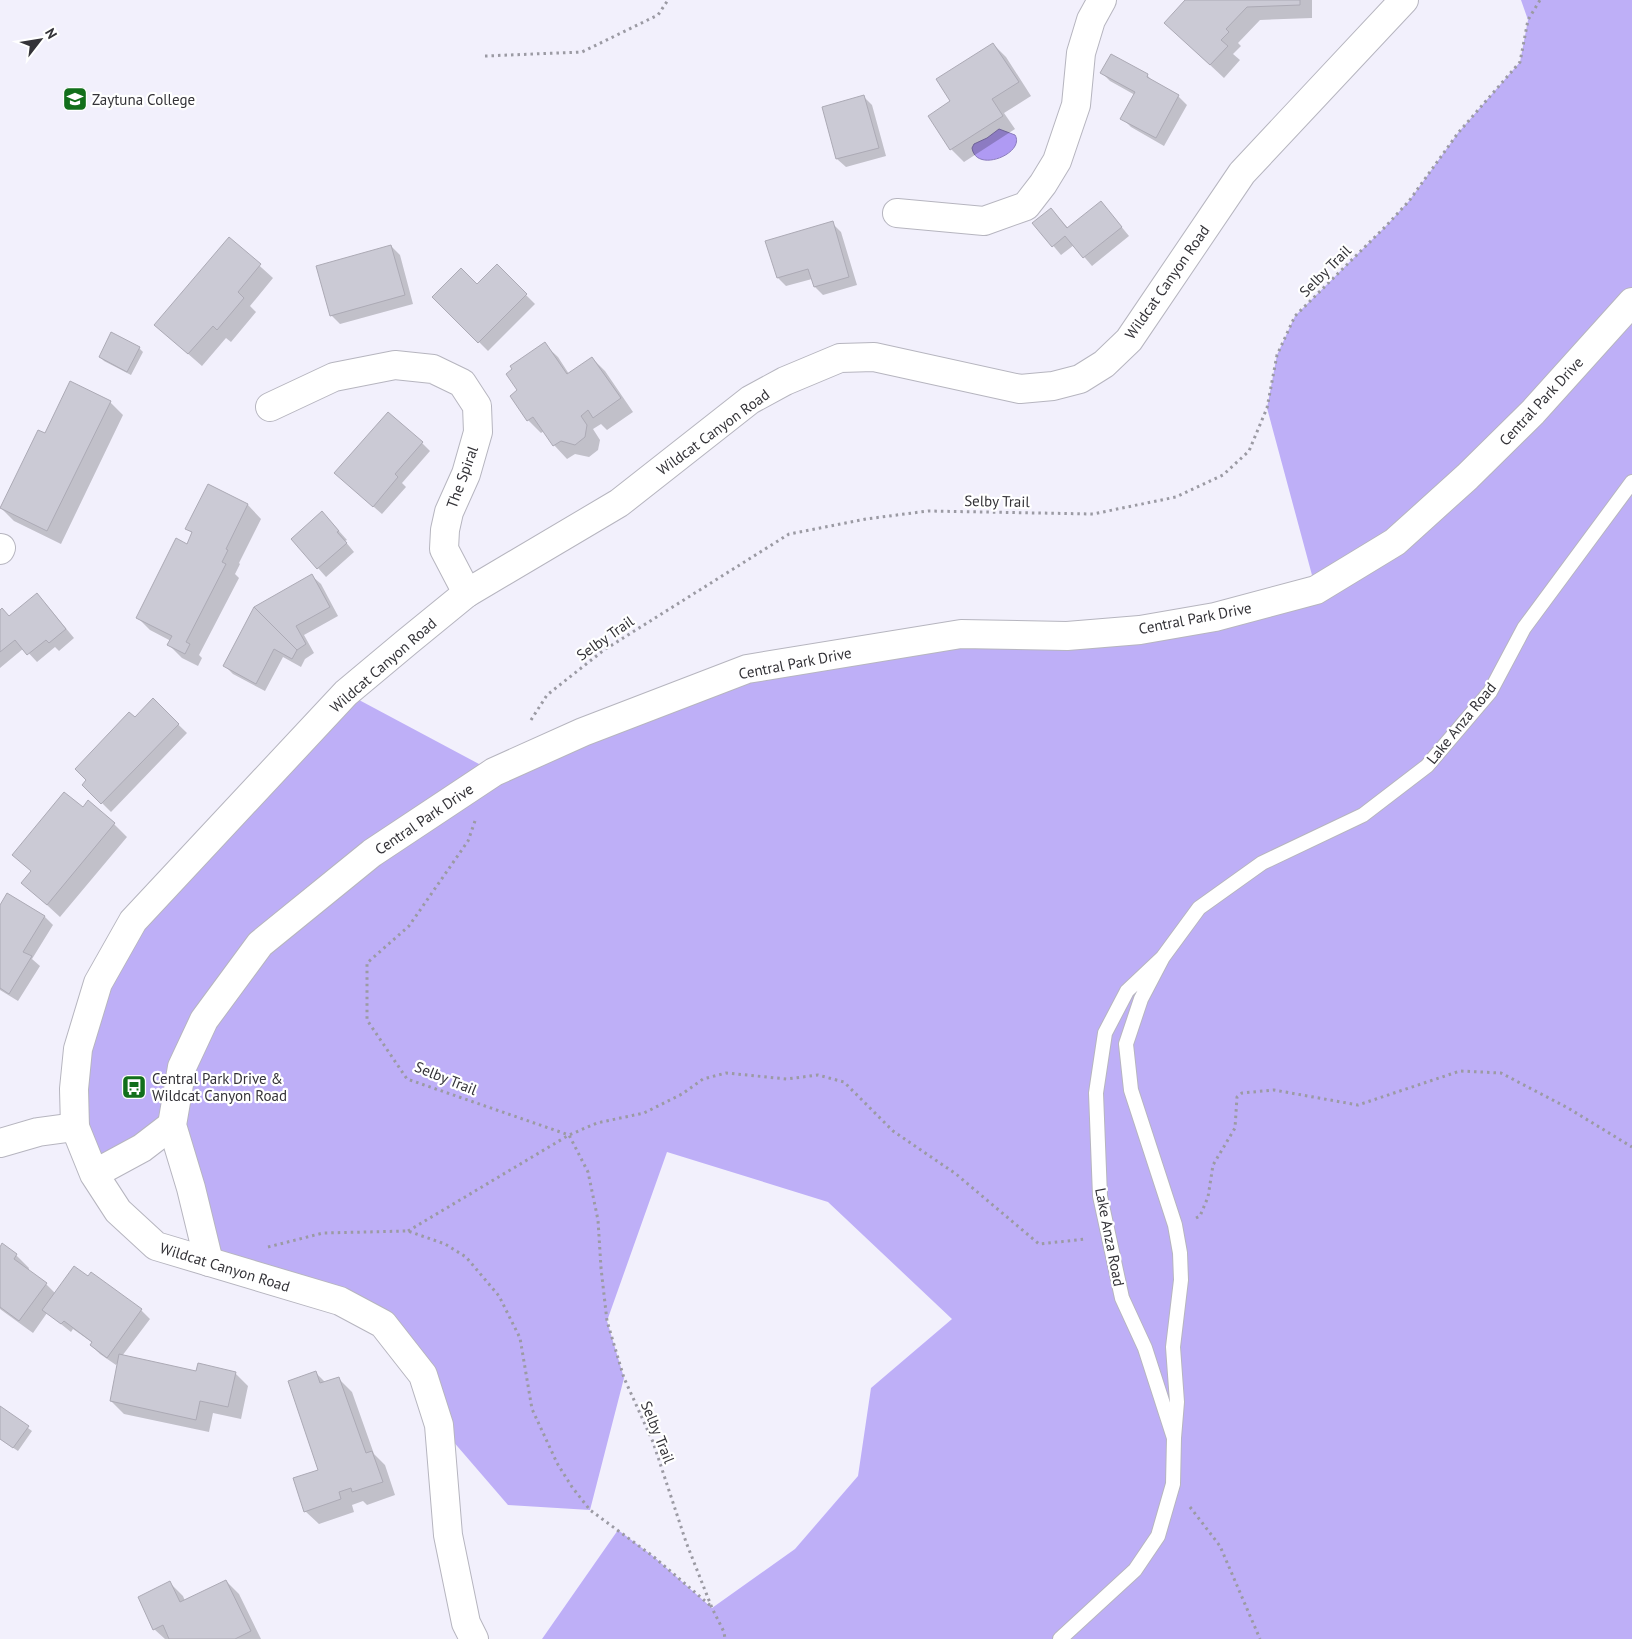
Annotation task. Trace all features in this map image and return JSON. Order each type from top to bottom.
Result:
[{"type":"street","points":[[897,213],[984,221],[1026,206],[1043,184],[1057,161],[1076,105],[1081,53],[1091,20],[1102,0]]},
{"type":"street","name":"Wildcat Canyon Road","points":[[474,1639],[466,1623],[448,1535],[439,1426],[422,1374],[383,1324],[340,1301],[156,1246],[118,1211],[94,1174],[75,1127],[74,1089],[78,1049],[98,984],[134,922],[346,693],[467,593],[619,503],[750,400],[785,381],[840,358],[874,357],[1020,389],[1053,386],[1080,379],[1104,364],[1129,340],[1242,173],[1404,0]]},
{"type":"street","name":"Central Park Drive","points":[[209,1262],[191,1188],[172,1125],[182,1067],[204,1020],[260,944],[372,853],[494,772],[583,732],[747,669],[960,634],[1067,636],[1140,630],[1215,617],[1316,590],[1395,542],[1533,412],[1632,302]]},
{"type":"street","name":"The Spiral","points":[[270,407],[334,377],[395,365],[432,369],[462,383],[477,406],[478,432],[466,474],[449,512],[445,530],[444,549],[467,593]]},
{"type":"street","points":[[94,1174],[142,1148],[172,1125]]},
{"type":"street","points":[[0,1142],[38,1132],[75,1127]]},
{"type":"lane","name":"Lake Anza Road","points":[[1060,1639],[1135,1570],[1158,1536],[1173,1484],[1177,1402],[1173,1347],[1181,1280],[1180,1253],[1176,1225],[1131,1090],[1126,1044],[1141,999],[1163,957],[1199,908],[1262,863],[1364,815],[1427,766],[1490,692],[1524,628],[1632,483]]},
{"type":"lane","name":"Lake Anza Road","points":[[1163,957],[1128,991],[1105,1033],[1096,1093],[1100,1196],[1122,1298],[1145,1348],[1174,1438]]},
{"type":"path","points":[[484,56],[582,52],[658,15],[668,0]]},
{"type":"path","name":"Selby Trail","points":[[527,728],[547,695],[604,650],[789,534],[866,519],[928,511],[1093,514],[1176,497],[1224,475],[1249,451],[1267,408],[1277,355],[1295,316],[1409,201],[1458,133],[1520,62],[1528,20],[1540,0]]},
{"type":"path","name":"Selby Trail","points":[[478,815],[468,841],[409,926],[367,963],[367,1020],[407,1079],[569,1135],[588,1172],[598,1220],[607,1321],[624,1378],[653,1442],[686,1542],[712,1608],[724,1632],[725,1639]]},
{"type":"path","points":[[1176,1225],[1200,1216],[1208,1197],[1213,1165],[1235,1128],[1237,1097],[1242,1093],[1274,1090],[1358,1106],[1460,1071],[1501,1073],[1568,1108],[1632,1147]]},
{"type":"path","points":[[408,1231],[569,1135],[597,1123],[644,1113],[682,1094],[703,1079],[726,1073],[787,1079],[818,1075],[844,1082],[893,1131],[956,1174],[1039,1244],[1110,1237]]},
{"type":"path","points":[[266,1248],[323,1233],[408,1231],[446,1244],[466,1257],[499,1296],[520,1338],[532,1409],[556,1463],[572,1487],[590,1510],[654,1557],[712,1608]]},
{"type":"path","points":[[1173,1484],[1220,1546],[1260,1639]]},
{"type":"shaded area","points":[[1521,0],[1632,0],[1632,1639],[542,1639],[618,1530],[654,1557],[712,1608],[795,1549],[858,1476],[871,1388],[952,1319],[828,1202],[667,1152],[607,1321],[624,1378],[590,1510],[508,1505],[439,1425],[383,1324],[209,1262],[172,1125],[94,1174],[74,1089],[133,921],[346,693],[494,772],[747,669],[1067,636],[1316,590],[1267,408],[1277,355],[1295,316],[1409,201],[1458,133],[1520,62],[1528,20]]},
{"type":"shaded area","points":[[999,129],[1015,135],[1016,142],[1013,148],[1007,154],[990,160],[975,156],[972,148],[974,144],[987,138]]},
{"type":"building","points":[[1185,0],[1300,0],[1300,5],[1247,7],[1226,29],[1229,32],[1221,40],[1228,46],[1210,65],[1164,23]]},
{"type":"building","points":[[993,43],[1019,82],[992,99],[1003,116],[950,150],[928,116],[950,101],[936,79]]},
{"type":"building","points":[[1111,54],[1148,74],[1147,77],[1179,95],[1156,138],[1120,119],[1135,92],[1100,73]]},
{"type":"building","points":[[864,95],[879,148],[836,159],[822,107]]},
{"type":"building","points":[[1101,201],[1122,227],[1083,258],[1065,236],[1052,247],[1032,223],[1051,208],[1067,228]]},
{"type":"building","points":[[833,221],[849,277],[814,287],[808,269],[777,278],[765,241]]},
{"type":"building","points":[[229,237],[261,264],[238,292],[244,298],[217,330],[213,326],[188,354],[154,325]]},
{"type":"building","points":[[391,245],[405,295],[330,316],[316,266]]},
{"type":"building","points":[[497,264],[527,294],[478,343],[432,297],[461,268],[477,284]]},
{"type":"building","points":[[111,332],[140,347],[127,372],[99,357]]},
{"type":"building","points":[[545,342],[567,374],[592,357],[621,398],[593,418],[588,410],[581,416],[587,425],[585,437],[575,445],[561,441],[553,446],[533,417],[527,421],[510,396],[517,390],[506,374],[512,369],[510,366]]},
{"type":"building","points":[[70,381],[111,401],[47,531],[0,508],[38,430],[45,433]]},
{"type":"building","points":[[388,412],[423,442],[395,474],[398,477],[373,507],[334,473]]},
{"type":"building","points":[[208,484],[248,504],[226,549],[228,550],[222,562],[226,564],[186,642],[190,644],[185,654],[167,645],[172,636],[136,618],[176,538],[187,544],[192,532],[185,529]]},
{"type":"building","points":[[322,511],[347,543],[317,569],[291,539]]},
{"type":"building","points":[[312,574],[330,607],[296,626],[306,644],[297,650],[254,607]]},
{"type":"building","points":[[37,593],[66,629],[49,643],[46,640],[27,655],[15,640],[0,652],[0,610],[2,608],[9,616]]},
{"type":"building","points":[[254,607],[297,650],[292,659],[274,649],[256,684],[223,666]]},
{"type":"building","points":[[153,698],[179,724],[101,804],[82,785],[86,780],[75,769],[129,712],[135,717]]},
{"type":"building","points":[[64,792],[83,807],[88,800],[115,823],[47,905],[21,883],[31,871],[12,855]]},
{"type":"building","points":[[7,893],[45,916],[23,952],[32,956],[9,994],[0,988],[0,905]]},
{"type":"building","points":[[2,1243],[17,1254],[14,1259],[47,1283],[19,1321],[0,1307],[0,1247]]},
{"type":"building","points":[[74,1266],[88,1276],[91,1272],[142,1309],[107,1358],[90,1345],[92,1342],[64,1321],[61,1324],[42,1310]]},
{"type":"building","points":[[119,1354],[196,1371],[198,1363],[236,1372],[228,1407],[200,1401],[196,1420],[110,1401]]},
{"type":"building","points":[[316,1371],[320,1383],[339,1377],[366,1453],[372,1451],[383,1482],[352,1492],[351,1488],[339,1492],[341,1499],[304,1512],[293,1478],[318,1470],[288,1381]]},
{"type":"building","points":[[0,1406],[29,1426],[13,1448],[0,1439]]},
{"type":"building","points":[[226,1580],[251,1631],[235,1639],[169,1639],[163,1625],[153,1630],[138,1597],[170,1581],[180,1602]]},
{"type":"place","name":"Zaytuna College","points":[[75,99]]},
{"type":"place","name":"Central Park Drive & Wildcat Canyon Road","points":[[134,1087]]}]
